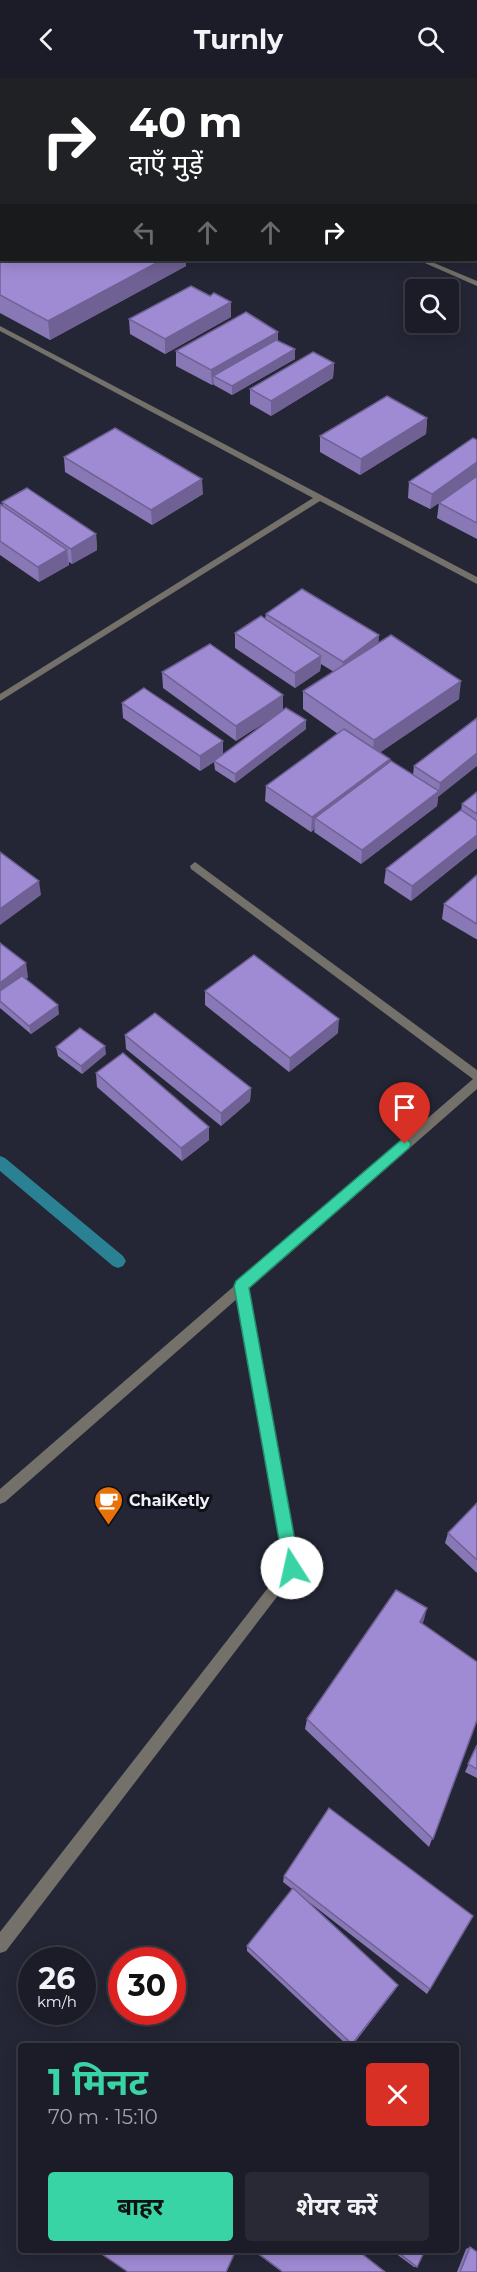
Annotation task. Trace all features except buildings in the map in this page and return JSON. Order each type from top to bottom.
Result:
[{"type":"street","points":[[424,261],[477,284]]},
{"type":"street","points":[[0,328],[477,581]]},
{"type":"street","points":[[0,698],[320,497]]},
{"type":"street","points":[[195,866],[477,1076]]},
{"type":"street","points":[[0,1498],[477,1082]]},
{"type":"street","points":[[0,1945],[292,1568],[242,1286]]},
{"type":"waterway","points":[[0,1162],[118,1261]]},
{"type":"place","name":"ChaiKetly","points":[[108,1526]]},
{"type":"route","points":[[292,1568],[242,1286],[405,1144]]}]
